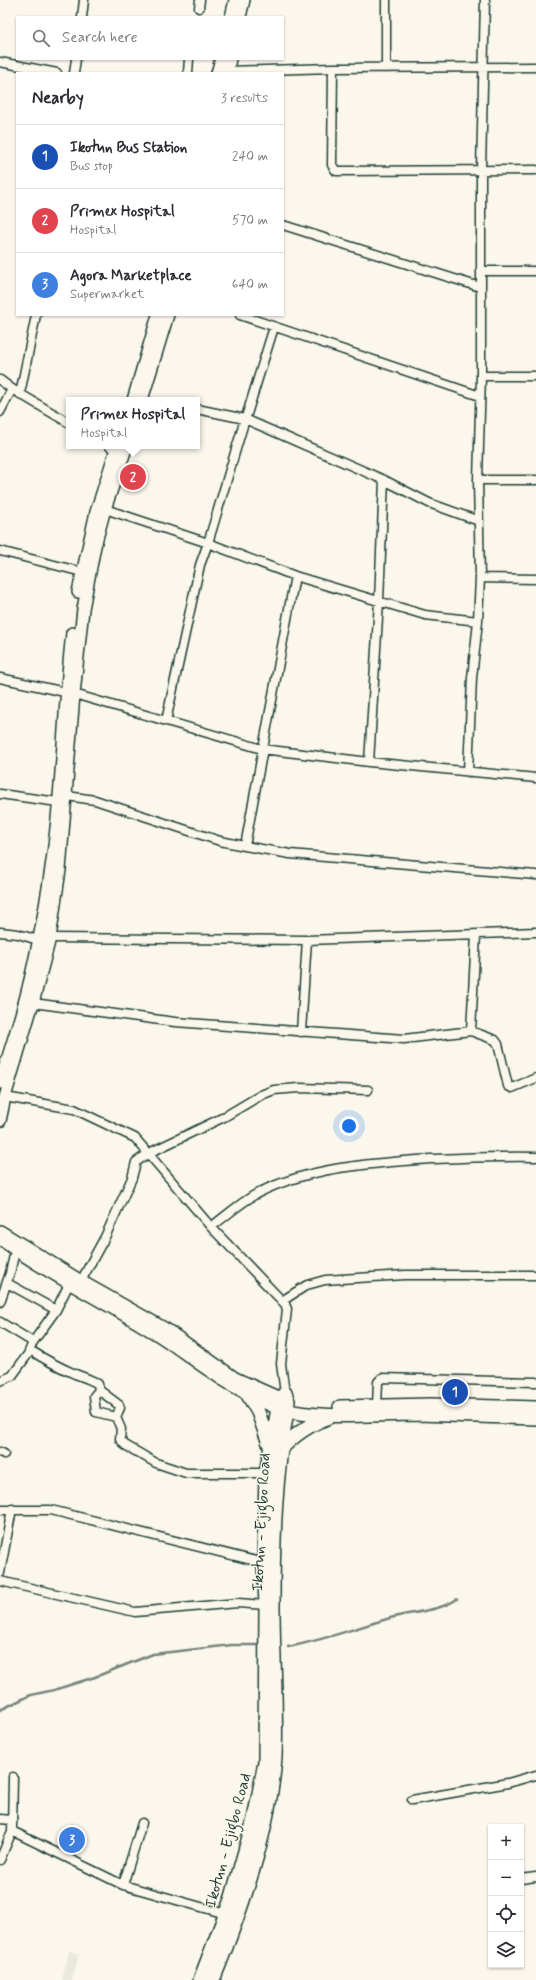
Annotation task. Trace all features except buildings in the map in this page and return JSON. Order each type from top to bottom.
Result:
[{"type":"main road","points":[[231,16],[235,0]]},
{"type":"main road","points":[[240,16],[244,0]]},
{"type":"main road","points":[[221,60],[224,72]]},
{"type":"main road","points":[[224,72],[230,60]]},
{"type":"main road","points":[[143,397],[158,316]]},
{"type":"main road","points":[[143,397],[168,316]]},
{"type":"main road","points":[[0,1121],[5,1097],[33,1003],[44,939],[51,868],[63,799],[69,693],[82,572],[96,512],[113,449]]},
{"type":"main road","points":[[79,608],[105,509],[126,449]]},
{"type":"main road","points":[[1,1077],[44,939]]},
{"type":"main road","points":[[0,1231],[81,1281],[166,1329],[235,1378],[307,1414],[372,1416],[417,1414],[536,1418]]},
{"type":"main road","points":[[0,1240],[15,1251],[69,1284],[162,1337],[210,1372],[248,1395],[317,1407],[432,1405],[536,1408]]},
{"type":"main road","points":[[248,1395],[258,1412],[275,1449],[303,1429],[333,1415]]},
{"type":"main road","name":"Ikotun - Ejigbo Road","points":[[213,1980],[238,1919],[241,1889],[265,1762],[266,1605],[264,1563],[266,1473],[275,1449],[283,1402]]},
{"type":"main road","name":"Ikotun - Ejigbo Road","points":[[200,1980],[226,1914],[241,1889],[267,1812],[275,1757],[274,1606],[277,1475],[275,1449]]},
{"type":"street","points":[[82,16],[84,0]]},
{"type":"street","points":[[386,0],[386,68]]},
{"type":"street","points":[[468,772],[472,678],[478,621],[480,578],[478,480],[481,376],[481,170],[485,0]]},
{"type":"street","points":[[74,72],[76,60]]},
{"type":"street","points":[[188,72],[189,60]]},
{"type":"street","points":[[0,62],[52,72]]},
{"type":"street","points":[[224,72],[333,68],[536,67]]},
{"type":"street","points":[[333,68],[332,166],[336,171],[536,170]]},
{"type":"street","points":[[284,225],[480,287]]},
{"type":"street","points":[[481,271],[536,271]]},
{"type":"street","points":[[20,394],[36,316]]},
{"type":"street","points":[[243,316],[480,396]]},
{"type":"street","points":[[166,721],[200,564],[208,543],[274,327]]},
{"type":"street","points":[[481,376],[536,376]]},
{"type":"street","points":[[0,380],[20,394],[66,421]]},
{"type":"street","points":[[0,412],[12,389]]},
{"type":"street","points":[[200,409],[246,417],[384,480],[429,503],[479,521]]},
{"type":"street","points":[[369,762],[379,601],[384,480]]},
{"type":"street","points":[[478,480],[536,480]]},
{"type":"street","points":[[105,509],[208,543],[295,576],[425,615],[478,621]]},
{"type":"street","points":[[0,551],[82,572]]},
{"type":"street","points":[[244,846],[295,576]]},
{"type":"street","points":[[480,578],[536,579]]},
{"type":"street","points":[[0,678],[69,693],[262,750],[536,778]]},
{"type":"street","points":[[0,794],[95,800],[220,841],[290,854],[536,875]]},
{"type":"street","points":[[0,932],[44,939],[307,940],[536,932]]},
{"type":"street","points":[[471,1031],[476,935]]},
{"type":"street","points":[[301,1032],[307,940]]},
{"type":"street","points":[[33,1003],[176,1022],[404,1039],[471,1031],[495,1040],[498,1044],[508,1086],[512,1088],[517,1087],[536,1078]]},
{"type":"street","points":[[81,1281],[105,1237],[132,1178],[136,1162],[149,1153],[224,1117],[261,1095],[274,1090],[299,1088],[368,1090]]},
{"type":"street","points":[[5,1097],[74,1109],[135,1138],[149,1153],[211,1228],[282,1301],[287,1309],[281,1364],[283,1402]]},
{"type":"street","points":[[211,1228],[255,1194],[295,1178],[326,1170],[391,1162],[495,1156],[536,1157]]},
{"type":"street","points":[[0,1302],[7,1283],[15,1251]]},
{"type":"street","points":[[282,1301],[307,1285],[325,1280],[405,1275],[536,1275]]},
{"type":"street","points":[[7,1283],[56,1310]]},
{"type":"street","points":[[0,1381],[12,1376],[56,1310],[69,1284]]},
{"type":"street","points":[[0,1322],[31,1346],[42,1358],[98,1384],[99,1390],[120,1408],[116,1417],[121,1429],[120,1439],[125,1445],[156,1463],[193,1474],[266,1473]]},
{"type":"street","points":[[378,1406],[378,1382],[382,1378],[536,1382]]},
{"type":"street","points":[[99,1390],[94,1396],[96,1412],[111,1418],[116,1417]]},
{"type":"street","points":[[0,1573],[12,1509]]},
{"type":"street","points":[[0,1510],[51,1510],[264,1563]]},
{"type":"street","points":[[0,1581],[135,1612],[238,1603],[266,1605]]},
{"type":"street","points":[[412,1800],[508,1783],[536,1775]]},
{"type":"street","points":[[0,1860],[12,1831],[13,1777]]},
{"type":"street","points":[[0,1819],[12,1820]]},
{"type":"street","points":[[123,1885],[142,1823]]},
{"type":"street","points":[[12,1831],[123,1885],[226,1914]]},
{"type":"street","points":[[524,1879],[536,1877]]},
{"type":"shaded area","points":[[69,1951],[79,1954],[72,1980],[62,1980]]},
{"type":"waterway","points":[[288,1647],[328,1637],[394,1617],[435,1609],[457,1599]]},
{"type":"waterway","points":[[0,1710],[31,1695],[54,1690],[95,1677],[153,1654],[232,1645],[258,1645]]},
{"type":"place","name":"Primex Hospital","points":[[133,477]]},
{"type":"place","name":"Ikotun Bus Station","points":[[455,1392]]},
{"type":"place","name":"Agora Marketplace","points":[[72,1840]]}]
